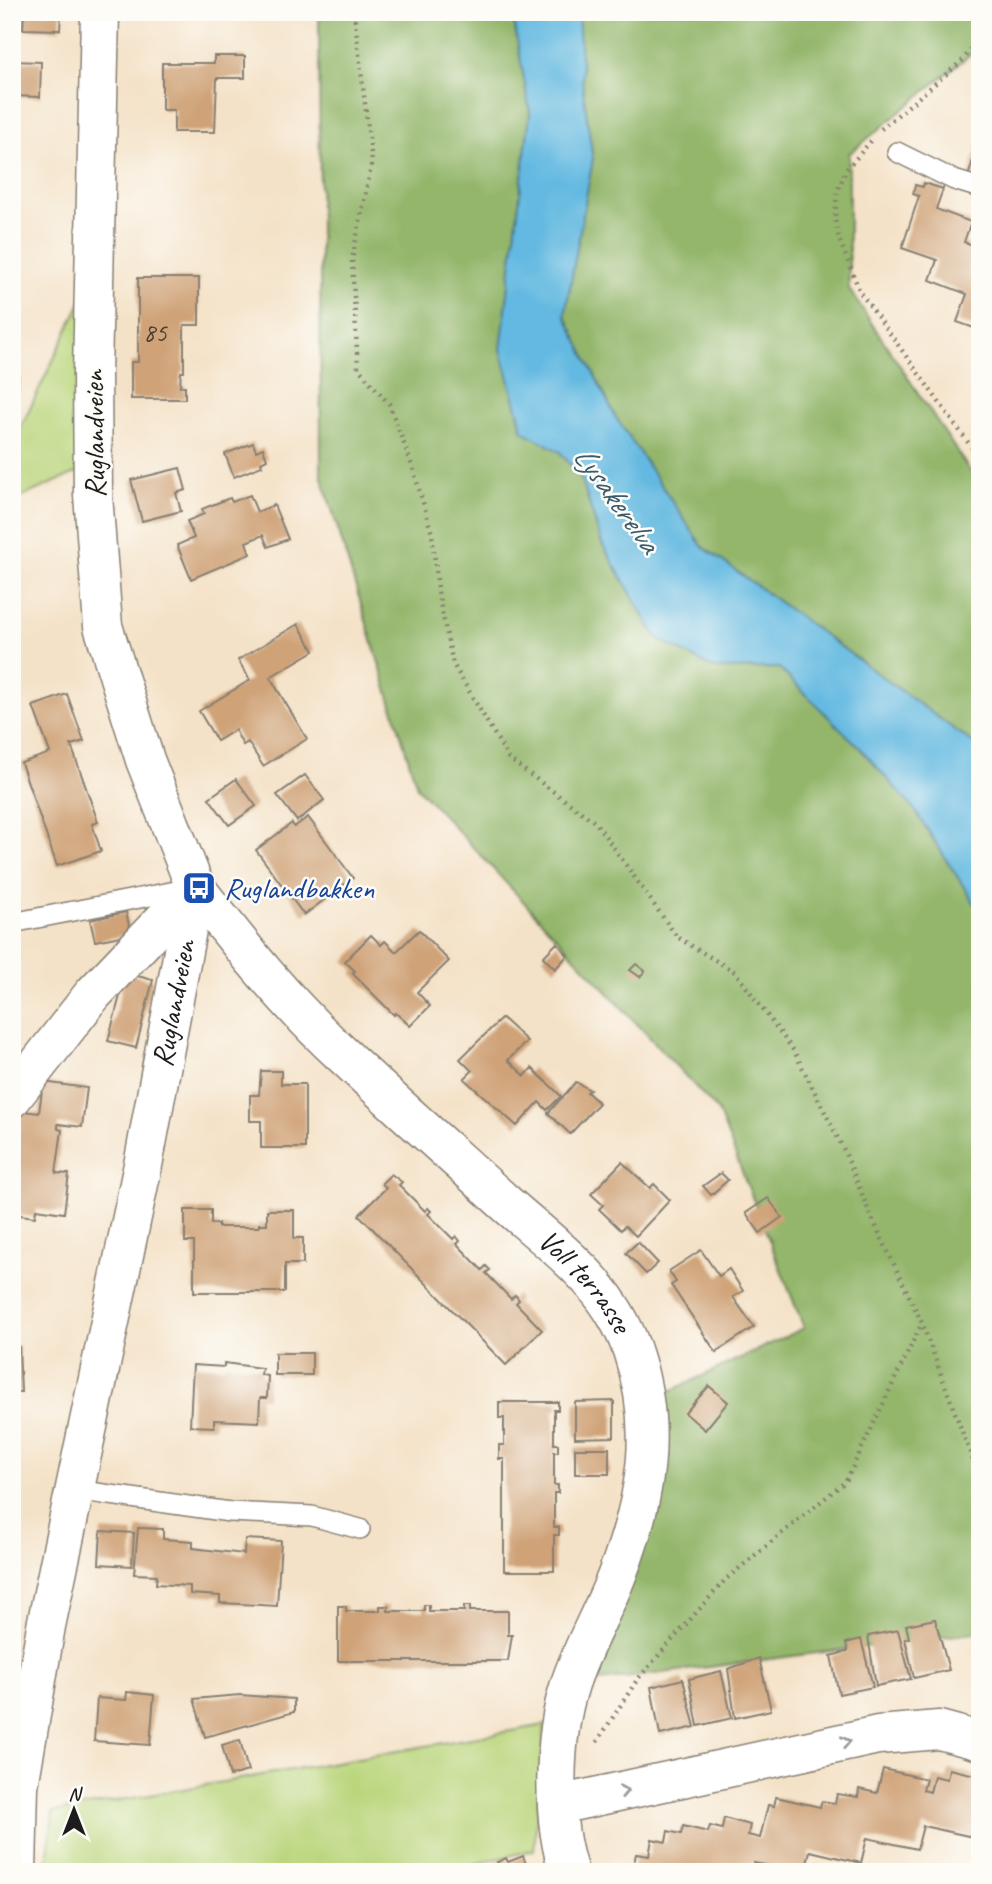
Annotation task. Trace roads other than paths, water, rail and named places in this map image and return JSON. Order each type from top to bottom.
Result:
[{"type":"street","name":"Ruglandveien","points":[[17,1872],[16,1788],[46,1626],[144,1160],[195,887],[145,760],[103,626],[93,495],[92,374],[100,12]]},
{"type":"street","points":[[12,1098],[93,994],[195,887]]},
{"type":"street","name":"Voll terrasse","points":[[195,887],[270,982],[341,1054],[512,1209],[576,1262],[612,1308],[632,1348],[647,1402],[649,1449],[643,1490],[617,1574],[569,1685],[558,1752],[558,1805],[563,1855],[569,1872]]},
{"type":"street","points":[[558,1805],[878,1735],[939,1730],[980,1741]]},
{"type":"lane","points":[[897,152],[954,180],[980,188]]},
{"type":"lane","points":[[12,923],[195,887]]},
{"type":"lane","points":[[75,1490],[230,1512],[312,1516],[360,1529]]},
{"type":"water","name":"Lysakerelva","points":[[512,12],[578,12],[583,90],[593,159],[565,315],[615,416],[702,546],[980,748],[980,912],[914,809],[859,747],[779,668],[714,669],[657,638],[602,544],[581,478],[560,452],[523,431],[501,349],[530,113]]},
{"type":"place","name":"Ruglandbakken","points":[[199,888]]}]
